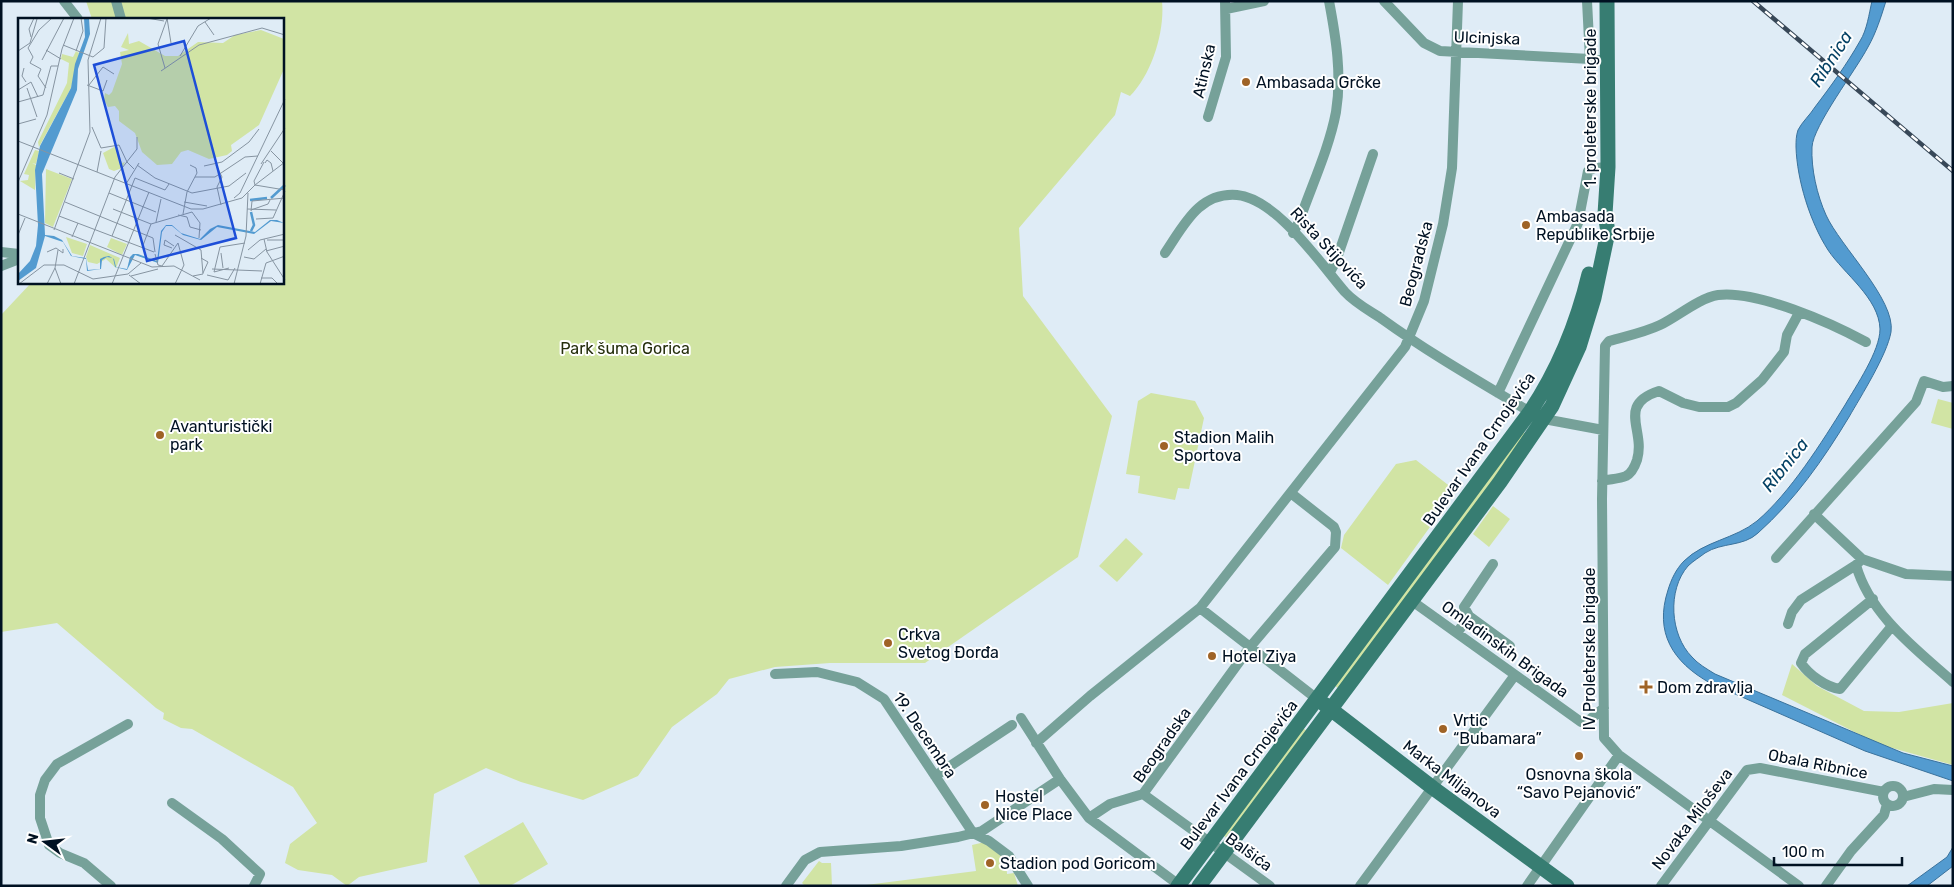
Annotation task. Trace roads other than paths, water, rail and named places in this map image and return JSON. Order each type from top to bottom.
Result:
[{"type":"main road","name":"1. proleterske brigade","points":[[1605,214],[1608,168],[1609,60],[1607,1]]},
{"type":"main road","name":"Bulevar Ivana Crnojevića","points":[[1179,885],[1530,412],[1550,380],[1574,326],[1586,287],[1599,230],[1605,214]]},
{"type":"main road","name":"Bulevar Ivana Crnojevića","points":[[1199,886],[1412,601],[1544,419],[1572,362],[1588,321],[1608,232],[1605,214]]},
{"type":"main road","name":"Marka Miljanova","points":[[1318,699],[1433,788],[1567,886]]},
{"type":"street","points":[[64,1],[77,18]]},
{"type":"street","points":[[116,1],[121,18]]},
{"type":"street","points":[[1226,5],[1264,1]]},
{"type":"street","points":[[1293,233],[1299,222],[1336,112],[1338,81],[1336,42],[1329,1]]},
{"type":"street","name":"Ulcinjska","points":[[1384,1],[1427,45],[1440,51],[1456,54],[1537,55],[1609,60]]},
{"type":"street","name":"Beogradska","points":[[1036,743],[1090,696],[1200,608],[1292,494],[1405,347],[1424,301],[1443,224],[1452,168],[1458,1]]},
{"type":"street","points":[[1586,1],[1590,59]]},
{"type":"street","name":"Atinska","points":[[1208,116],[1226,57],[1226,5]]},
{"type":"street","points":[[1330,272],[1336,262],[1373,154]]},
{"type":"street","name":"Bulevar Ivana Crnojevića","points":[[1498,393],[1578,223],[1588,171],[1594,168],[1608,168]]},
{"type":"street","name":"Rista Stijovića","points":[[1165,252],[1194,210],[1204,202],[1223,196],[1244,196],[1262,203],[1274,211],[1330,272],[1346,293],[1409,338],[1530,412]]},
{"type":"street","points":[[1,252],[18,254]]},
{"type":"street","points":[[1,266],[18,260]]},
{"type":"street","name":"IV Proleterske brigade","points":[[1619,755],[1604,738],[1602,481],[1605,348],[1609,342],[1642,332],[1682,314],[1703,300],[1717,296],[1760,300],[1799,313]]},
{"type":"street","points":[[1602,481],[1626,476],[1634,467],[1639,448],[1634,412],[1640,402],[1660,391],[1683,403],[1699,407],[1728,407],[1736,403],[1762,380],[1784,352],[1787,335],[1799,313],[1839,327],[1866,342]]},
{"type":"street","points":[[1776,558],[1916,402],[1924,381],[1944,387],[1953,386]]},
{"type":"street","points":[[1530,412],[1544,419],[1603,430]]},
{"type":"street","name":"Beogradska","points":[[1211,843],[1144,794],[1250,647],[1334,547],[1336,532],[1334,527],[1292,494]]},
{"type":"street","points":[[1814,514],[1859,562],[1906,574],[1953,576]]},
{"type":"street","points":[[1859,562],[1859,575],[1892,626],[1953,682]]},
{"type":"street","points":[[1788,624],[1792,612],[1802,600],[1859,562]]},
{"type":"street","points":[[1492,564],[1464,607],[1469,616],[1510,646]]},
{"type":"street","points":[[1873,599],[1805,654],[1800,663],[1806,671],[1834,688],[1840,689],[1892,626]]},
{"type":"street","name":"Omladinskih Brigada","points":[[1412,601],[1581,722],[1588,721],[1604,708]]},
{"type":"street","points":[[1200,608],[1318,699]]},
{"type":"street","points":[[1457,634],[1469,616]]},
{"type":"street","name":"19. Decembra","points":[[774,674],[817,672],[857,682],[884,699],[973,834],[988,841],[1009,856],[1028,886]]},
{"type":"street","points":[[1360,886],[1515,675]]},
{"type":"street","points":[[935,776],[1017,722],[1036,743],[1089,818],[1179,885]]},
{"type":"street","points":[[111,886],[84,864],[60,853],[49,845],[40,818],[40,795],[45,780],[57,764],[128,724]]},
{"type":"street","points":[[1527,886],[1619,755],[1799,886]]},
{"type":"street","name":"Obala Ribnice","points":[[1747,770],[1760,768],[1884,792]]},
{"type":"street","name":"Novaka Miloševa","points":[[1661,886],[1747,770]]},
{"type":"street","points":[[786,886],[805,860],[820,852],[901,846],[973,834],[990,827],[1060,779]]},
{"type":"street","points":[[1826,886],[1855,846],[1884,815],[1887,804],[1883,797],[1884,792],[1890,786],[1902,793],[1920,792],[1934,788],[1953,790]]},
{"type":"street","points":[[1887,804],[1897,805],[1902,793]]},
{"type":"street","points":[[1089,818],[1110,804],[1144,794]]},
{"type":"street","points":[[172,804],[222,839],[260,874],[254,886]]},
{"type":"street","name":"Balšića","points":[[1211,843],[1270,886]]},
{"type":"water","points":[[1872,1],[1886,1],[1876,31],[1819,126],[1812,147],[1812,164],[1815,182],[1826,215],[1833,228],[1866,273],[1885,305],[1890,319],[1891,332],[1889,341],[1873,375],[1849,417],[1808,479],[1758,533],[1739,543],[1718,547],[1705,553],[1688,566],[1681,576],[1677,587],[1674,612],[1679,637],[1685,648],[1697,662],[1715,674],[1903,753],[1953,766],[1953,781],[1865,751],[1710,683],[1686,666],[1677,656],[1665,633],[1663,620],[1668,590],[1681,564],[1692,554],[1739,532],[1757,521],[1781,496],[1816,451],[1861,378],[1876,347],[1880,329],[1874,307],[1821,239],[1810,214],[1802,187],[1796,147],[1798,130],[1839,75],[1862,37],[1868,22]]},
{"type":"water","points":[[1953,847],[1953,866],[1927,886],[1907,886],[1947,857]]},
{"type":"railway","points":[[1753,1],[1953,171]]},
{"type":"place","name":"Ambasada Grčke","points":[[1246,82]]},
{"type":"place","name":"Ambasada Republike Srbije","points":[[1526,225]]},
{"type":"place","name":"Avanturistički park","points":[[160,435]]},
{"type":"place","name":"Stadion Malih Sportova","points":[[1164,446]]},
{"type":"place","name":"Crkva Svetog Đorđa","points":[[888,643]]},
{"type":"place","name":"Hotel Ziya","points":[[1212,656]]},
{"type":"place","name":"Dom zdravlja","points":[[1646,687]]},
{"type":"place","name":"Vrtic “Bubamara”","points":[[1443,729]]},
{"type":"place","name":"Osnovna škola “Savo Pejanović”","points":[[1579,756]]},
{"type":"place","name":"Hostel Nice Place","points":[[985,805]]},
{"type":"place","name":"Stadion pod Goricom","points":[[990,863]]},
{"type":"water label","name":"Ribnica","points":[[1831,59]]},
{"type":"water label","name":"Ribnica","points":[[1785,465]]},
{"type":"park label","name":"Park šuma Gorica","points":[[625,348]]}]
